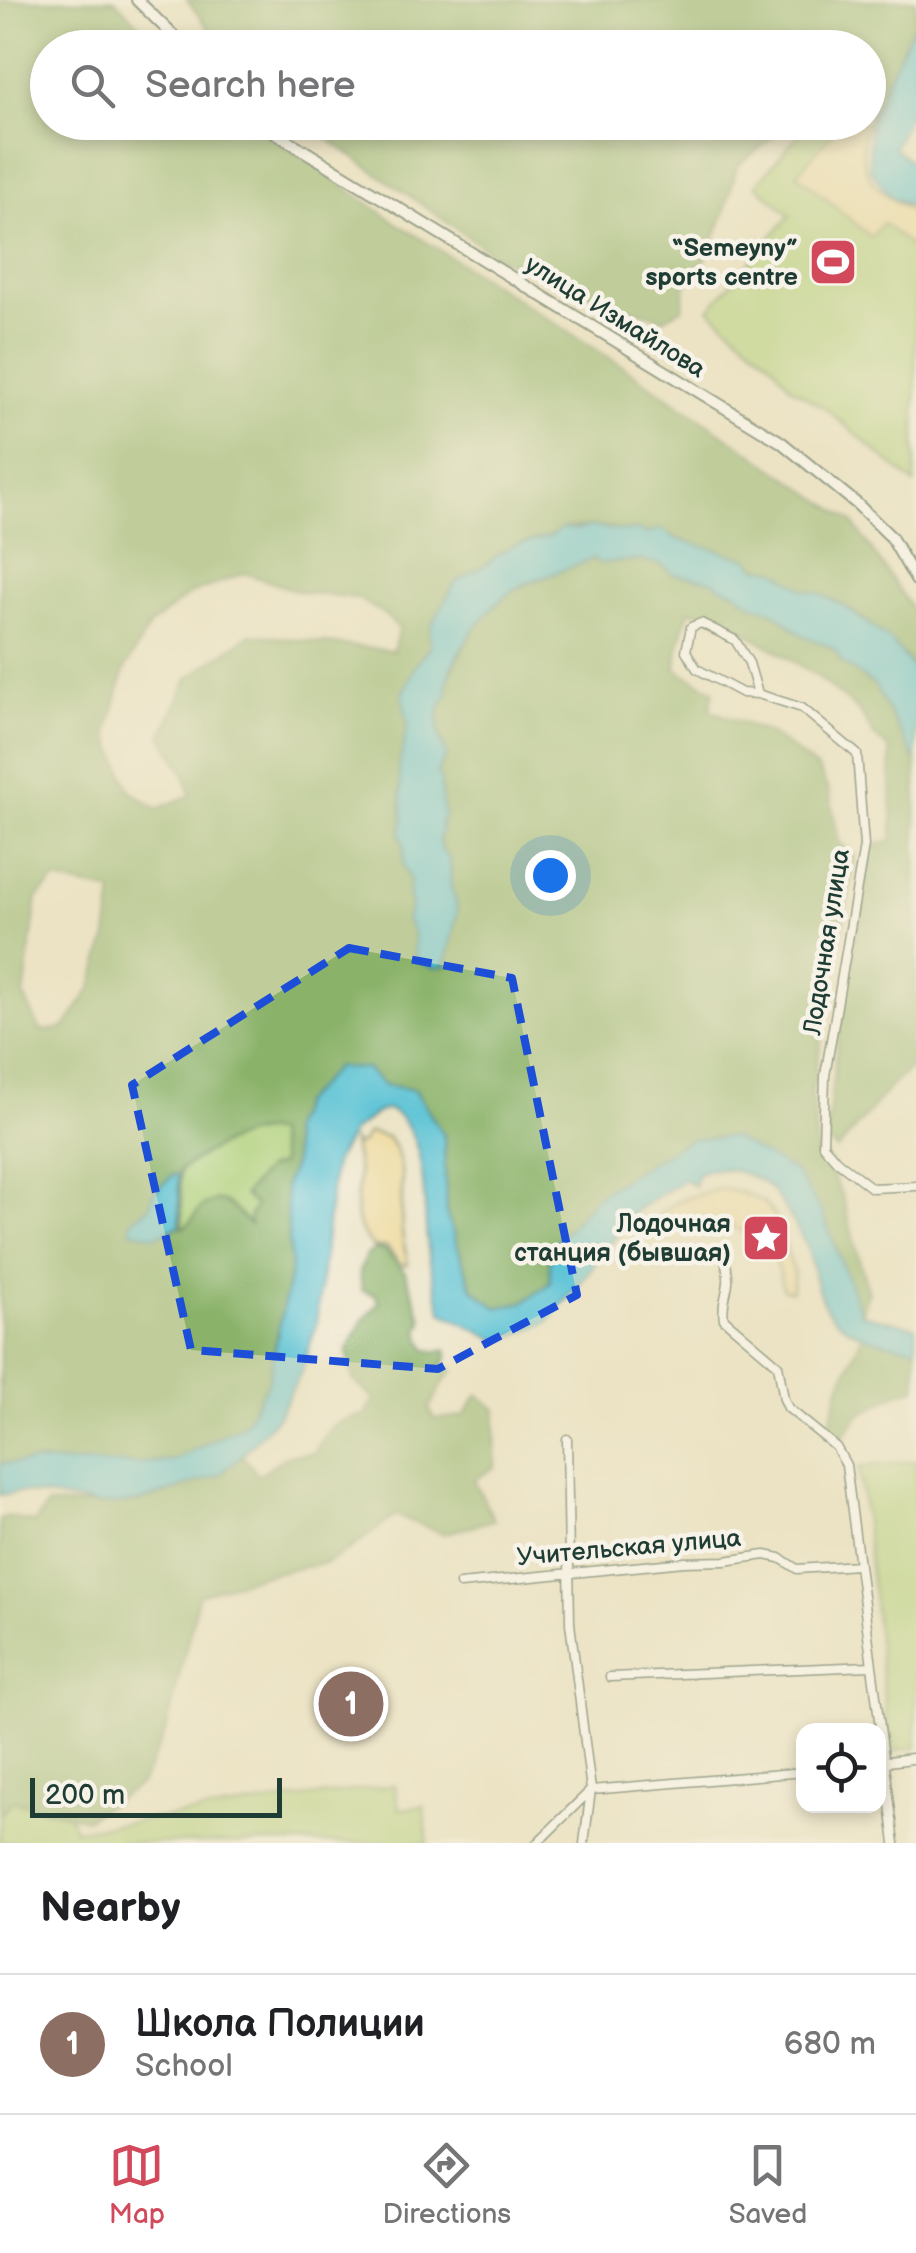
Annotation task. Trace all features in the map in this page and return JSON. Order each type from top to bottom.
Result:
[{"type":"main road","points":[[137,0],[168,30]]},
{"type":"main road","name":"улица Измайлова","points":[[288,140],[780,442],[892,536],[916,580]]},
{"type":"street","name":"Лодочная улица","points":[[758,694],[749,663],[734,640],[702,623],[691,627],[686,651],[697,668],[742,692],[802,708],[857,754],[864,846],[826,1076],[823,1145],[836,1161],[872,1188],[916,1186]]},
{"type":"street","points":[[725,1254],[728,1286],[721,1313],[778,1366],[788,1408],[836,1447],[846,1466],[877,1723]]},
{"type":"street","points":[[567,1438],[570,1623],[591,1790],[584,1843]]},
{"type":"street","name":"Учительская улица","points":[[460,1584],[764,1555],[780,1558],[798,1569],[858,1565]]},
{"type":"street","points":[[610,1677],[870,1666]]},
{"type":"street","points":[[886,1761],[916,1758]]},
{"type":"street","points":[[536,1843],[591,1790],[796,1773]]},
{"type":"street","points":[[886,1793],[894,1843]]},
{"type":"highlighted area","points":[[349,948],[512,978],[577,1295],[438,1369],[191,1350],[132,1085]]},
{"type":"green space","points":[[0,0],[115,0],[144,30],[30,30],[30,140],[278,140],[395,222],[627,369],[852,521],[916,619],[916,672],[886,638],[830,598],[803,589],[749,559],[670,534],[645,534],[639,530],[628,533],[608,527],[563,528],[497,555],[456,582],[430,630],[430,646],[402,695],[408,722],[399,767],[403,821],[400,834],[404,843],[403,864],[410,880],[410,925],[414,934],[445,966],[457,914],[450,861],[439,839],[444,818],[437,775],[446,750],[438,722],[440,707],[448,694],[446,683],[469,637],[511,590],[594,558],[599,563],[642,560],[662,565],[674,574],[714,581],[831,647],[840,661],[875,686],[916,761],[916,1019],[910,1038],[916,1063],[837,1150],[826,1141],[839,1027],[871,847],[893,839],[890,750],[874,736],[860,712],[817,676],[736,626],[689,610],[676,669],[714,691],[710,710],[771,734],[818,769],[829,791],[839,842],[855,857],[812,1092],[817,1147],[831,1163],[868,1292],[861,1315],[821,1210],[691,1139],[550,1283],[524,1302],[497,1308],[472,1288],[446,1213],[444,1136],[415,1090],[384,1085],[366,1069],[290,1130],[294,1162],[285,1185],[291,1268],[268,1383],[245,1423],[175,1460],[133,1464],[0,1464]],"holes":[[[244,573],[301,592],[356,598],[399,628],[393,651],[251,634],[189,677],[162,735],[191,795],[157,809],[130,790],[108,733],[124,671],[150,625],[190,594]],[[55,880],[113,892],[107,937],[91,989],[64,1028],[41,1031],[24,996],[37,898]],[[265,1131],[275,1133],[281,1164],[266,1169],[244,1195],[255,1205],[250,1225],[228,1204],[215,1201],[200,1209],[183,1228],[179,1171],[220,1145]],[[178,1175],[180,1226],[163,1234],[132,1232],[134,1218],[149,1208],[153,1193]]]},
{"type":"green space","points":[[187,0],[916,0],[916,21],[886,83],[886,30],[210,30]]},
{"type":"green space","points":[[329,140],[770,140],[737,166],[707,257],[685,286],[683,308],[663,319],[558,284],[497,257]]},
{"type":"green space","name":"“Semeyny” sports centre","points":[[794,140],[863,140],[863,156],[871,179],[888,197],[916,214],[915,484],[826,409],[791,387],[772,363],[709,309],[790,215],[756,185]]},
{"type":"green space","points":[[265,1131],[275,1133],[281,1164],[245,1196],[255,1205],[250,1226],[198,1211],[191,1224],[183,1228],[179,1171],[219,1145]]},
{"type":"green space","points":[[376,1249],[385,1250],[405,1272],[423,1321],[419,1330],[428,1350],[446,1350],[448,1355],[443,1366],[453,1371],[429,1409],[435,1419],[464,1416],[478,1394],[496,1409],[495,1467],[474,1480],[494,1520],[443,1534],[396,1515],[328,1562],[259,1576],[199,1594],[166,1731],[141,1784],[86,1819],[13,1801],[0,1815],[0,1520],[8,1516],[35,1523],[47,1505],[138,1502],[219,1475],[242,1455],[258,1475],[288,1455],[314,1453],[333,1426],[365,1415],[374,1399],[354,1381],[347,1352],[362,1322],[379,1303],[376,1295],[362,1290],[360,1271],[366,1255]]},
{"type":"green space","points":[[863,1334],[916,1348],[916,1388],[898,1393],[859,1415],[843,1437],[827,1433],[840,1386]]},
{"type":"green space","points":[[916,1461],[916,1748],[890,1751],[859,1467]]},
{"type":"green space","points":[[60,1779],[74,1830],[395,1785],[399,1809],[424,1806],[428,1843],[0,1843],[0,1806]]},
{"type":"sand","points":[[826,140],[863,140],[863,156],[871,179],[888,197],[916,214],[916,251],[883,223],[871,237],[797,174]]},
{"type":"sand","points":[[370,1133],[387,1137],[399,1158],[402,1231],[408,1264],[401,1265],[387,1247],[373,1247],[358,1223],[353,1141],[361,1144]]},
{"type":"sand","name":"Лодочная станция (бывшая)","points":[[721,1188],[763,1202],[774,1215],[794,1272],[792,1291],[783,1289],[771,1254],[745,1233],[700,1218],[664,1220],[661,1212],[680,1200]]},
{"type":"water","points":[[916,21],[916,101],[894,147],[908,160],[916,161],[916,209],[891,197],[870,169],[869,140],[886,140],[886,83]]},
{"type":"water","points":[[563,528],[639,530],[646,534],[660,529],[677,539],[749,559],[757,568],[775,570],[805,590],[847,608],[892,642],[916,672],[916,761],[875,686],[840,661],[831,647],[802,635],[774,612],[750,603],[714,581],[674,574],[662,565],[642,560],[598,563],[594,558],[522,585],[497,603],[472,632],[453,665],[448,694],[439,713],[439,734],[446,758],[437,775],[441,779],[444,818],[439,839],[450,861],[457,914],[445,966],[434,968],[422,963],[414,953],[414,934],[406,919],[411,906],[410,880],[403,864],[404,843],[400,834],[403,821],[399,767],[408,722],[402,695],[430,646],[430,630],[456,582],[513,546],[551,536]]},
{"type":"water","points":[[336,1067],[366,1069],[384,1085],[415,1090],[444,1136],[446,1213],[472,1288],[497,1308],[524,1302],[550,1283],[550,1249],[598,1195],[691,1139],[732,1137],[795,1172],[821,1210],[861,1314],[916,1327],[916,1348],[866,1337],[834,1318],[819,1294],[807,1248],[775,1194],[750,1176],[717,1169],[698,1173],[694,1186],[685,1179],[636,1210],[547,1323],[499,1341],[442,1312],[429,1257],[418,1152],[412,1134],[388,1109],[377,1112],[352,1132],[334,1163],[316,1324],[302,1371],[278,1416],[242,1455],[219,1475],[138,1502],[101,1505],[21,1492],[0,1495],[0,1464],[133,1464],[175,1460],[245,1423],[268,1383],[291,1268],[285,1185],[294,1162],[290,1130],[300,1105]]},
{"type":"water","points":[[178,1175],[180,1225],[157,1236],[131,1232],[134,1218],[149,1208],[153,1193]]},
{"type":"place","name":"“Semeyny” sports centre","points":[[833,262]]},
{"type":"place","name":"Лодочная станция (бывшая)","points":[[766,1238]]},
{"type":"place","name":"Школа Полиции","points":[[351,1704]]}]
